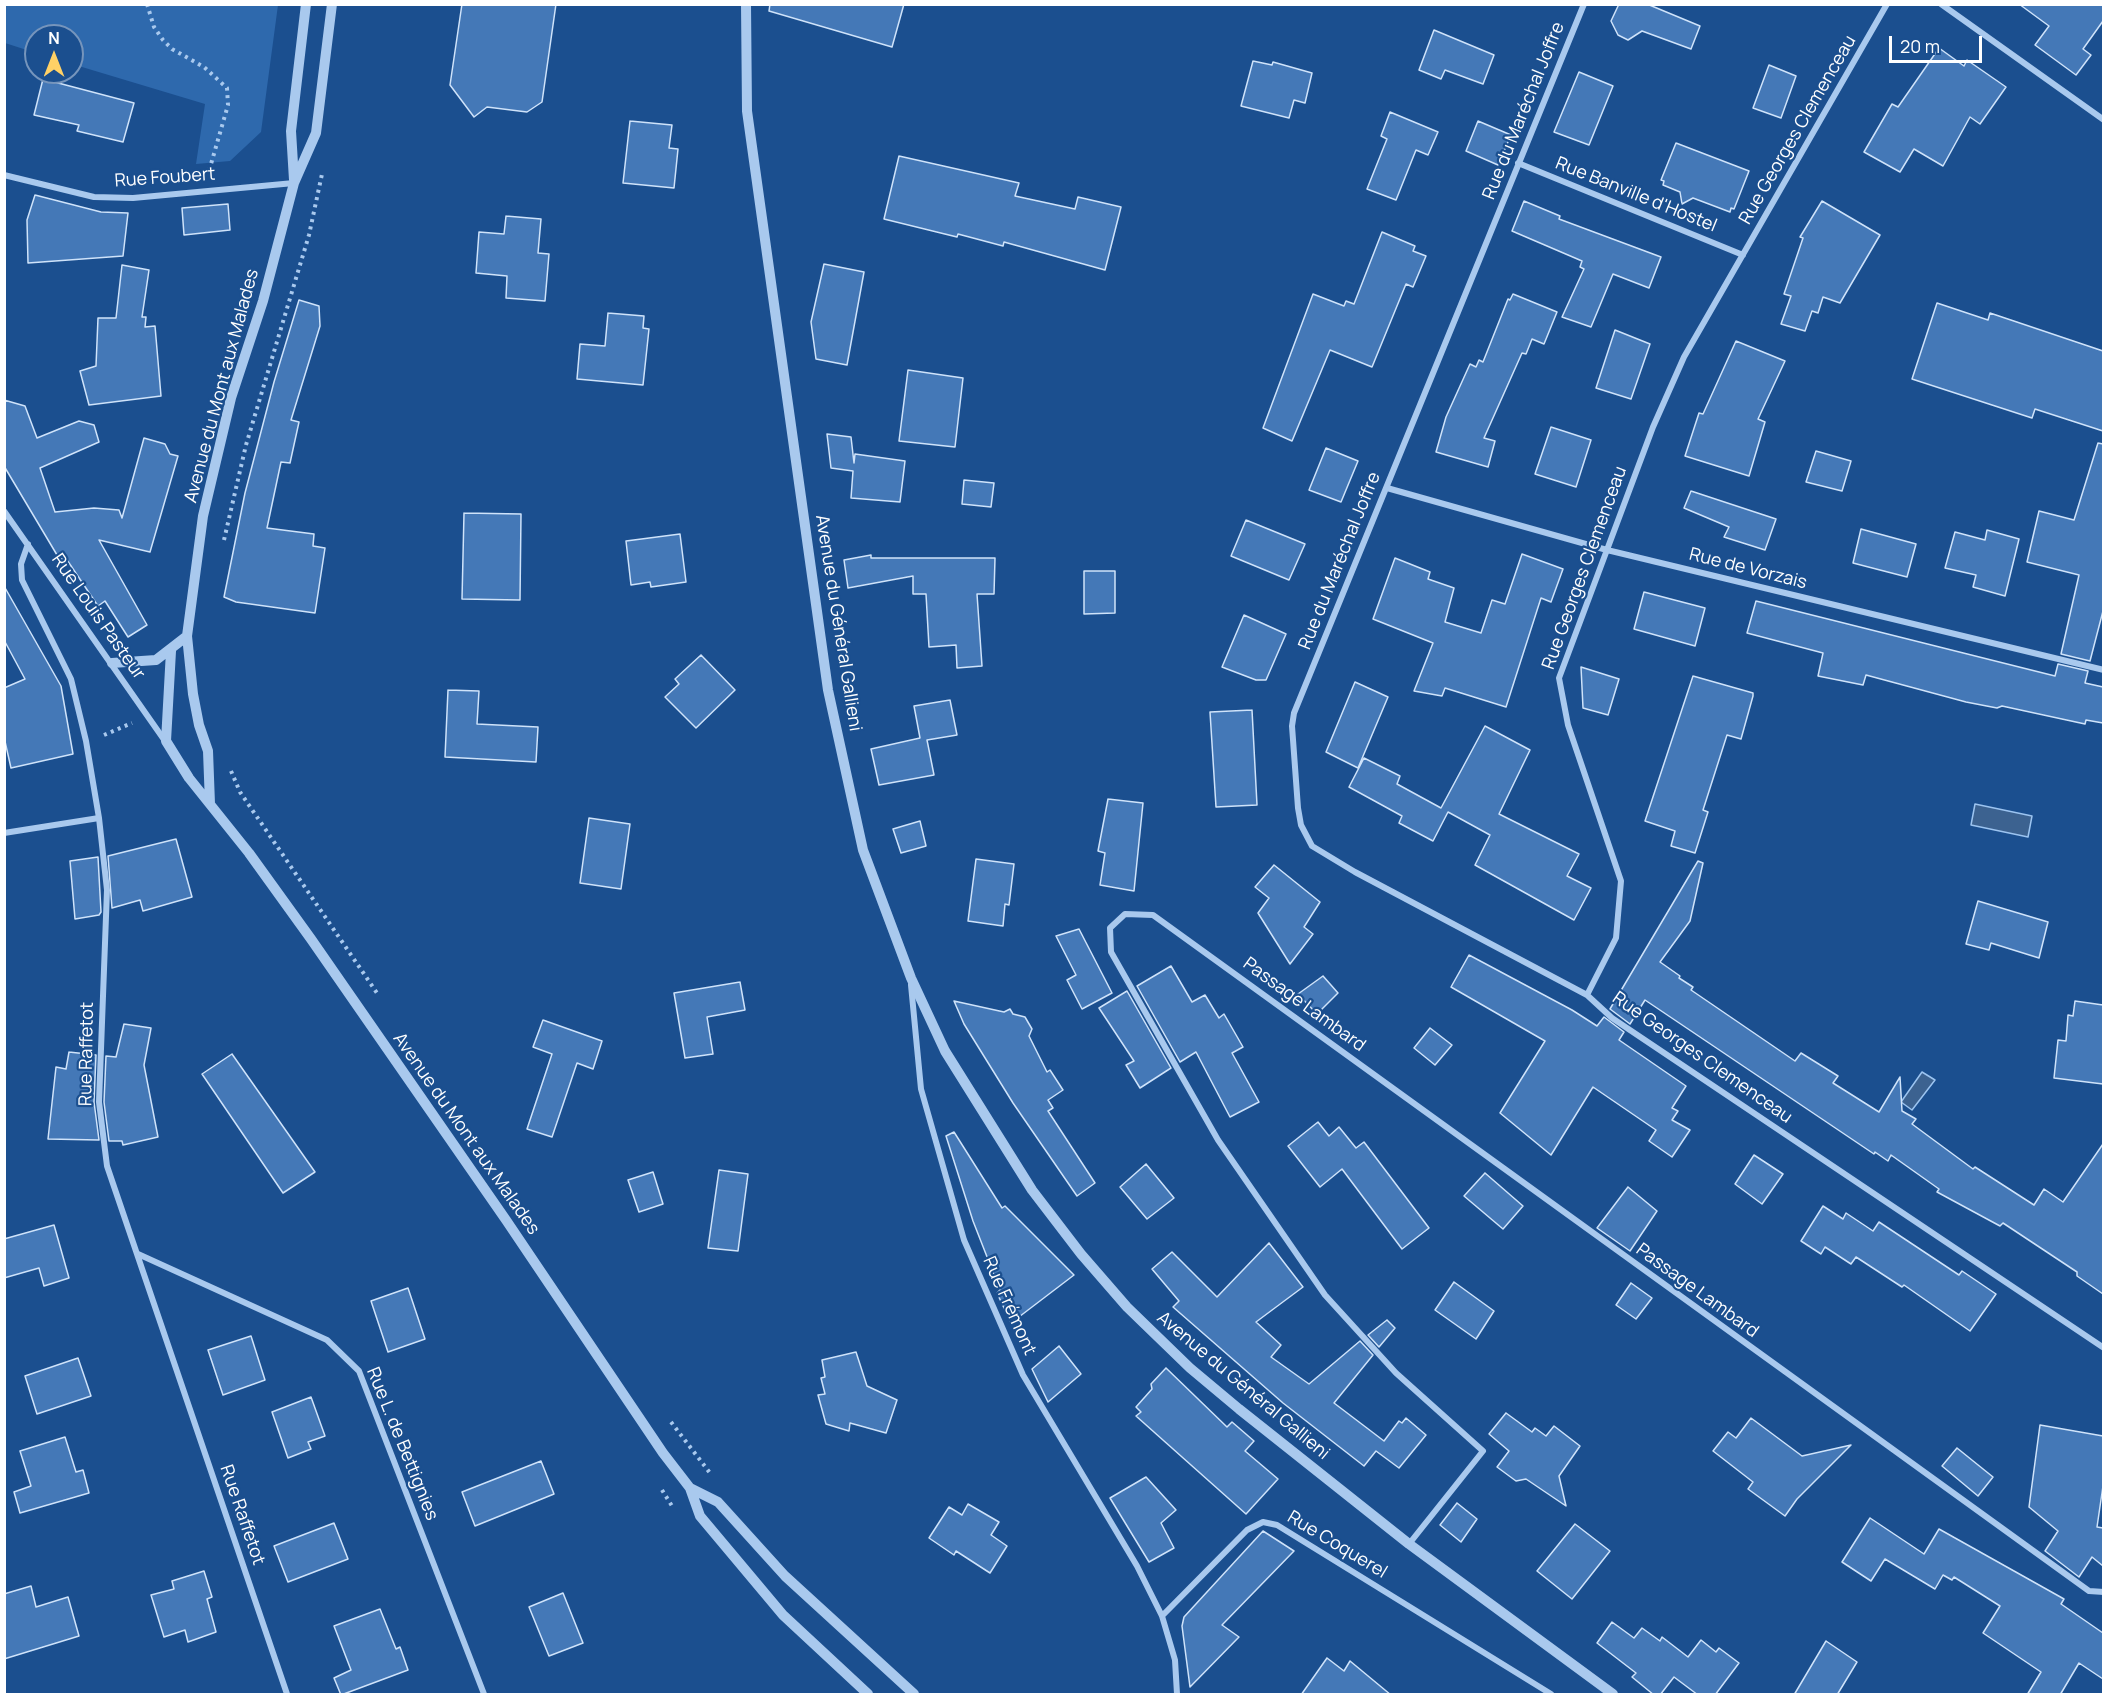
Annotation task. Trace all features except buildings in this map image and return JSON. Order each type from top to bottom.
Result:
[{"type":"street","name":"Avenue du Mont aux Malades","points":[[294,183],[291,131],[306,4]]},
{"type":"street","name":"Avenue du Mont aux Malades","points":[[210,804],[208,751],[199,725],[193,694],[187,636],[203,516],[214,467],[294,183],[316,133],[332,4]]},
{"type":"street","name":"Avenue du Général Gallieni","points":[[746,4],[747,111],[828,690],[863,850],[911,978],[945,1052],[1032,1190],[1081,1254],[1127,1307],[1198,1375],[1409,1544],[1613,1695]]},
{"type":"street","name":"Rue du Maréchal Joffre","points":[[1584,4],[1294,713],[1293,738],[1301,825],[1312,846],[1587,995]]},
{"type":"street","name":"Rue Georges Clemenceau","points":[[1887,4],[1684,357],[1653,427],[1559,678],[1568,725],[1621,881],[1616,939],[1587,995],[1612,1018],[2103,1348]]},
{"type":"street","points":[[1941,4],[2103,120]]},
{"type":"street","name":"Rue Banville d'Hostel","points":[[1518,163],[1743,255]]},
{"type":"street","name":"Rue Foubert","points":[[4,176],[94,196],[133,198],[294,183]]},
{"type":"street","name":"Rue de Vorzais","points":[[1387,488],[1607,550],[2103,670]]},
{"type":"street","name":"Rue Louis Pasteur","points":[[4,511],[166,741]]},
{"type":"street","name":"Rue Raffetot","points":[[28,544],[21,564],[22,580],[71,680],[87,741],[99,818],[107,890],[99,1102],[107,1166],[287,1695]]},
{"type":"street","points":[[112,663],[131,664],[156,660],[171,651],[187,636]]},
{"type":"street","points":[[166,741],[171,651]]},
{"type":"street","name":"Avenue du Mont aux Malades","points":[[166,741],[310,939],[506,1220],[663,1453],[690,1488],[700,1516],[730,1555],[783,1615],[868,1695]]},
{"type":"street","points":[[4,833],[99,818]]},
{"type":"street","name":"Passage Lambard","points":[[1409,1544],[1483,1451],[1396,1373],[1325,1295],[1218,1140],[1111,952],[1110,928],[1125,914],[1153,915],[2089,1591],[2103,1592]]},
{"type":"street","name":"Rue Frémont","points":[[911,978],[921,1089],[964,1240],[1023,1375],[1137,1566],[1162,1616]]},
{"type":"street","name":"Rue L. de Bettignies","points":[[138,1254],[327,1340],[359,1371],[484,1695]]},
{"type":"street","name":"Avenue du Mont aux Malades","points":[[690,1488],[718,1502],[785,1576],[914,1695]]},
{"type":"street","name":"Rue Coquerel","points":[[1162,1616],[1246,1530],[1263,1521],[1277,1525],[1551,1695]]},
{"type":"street","points":[[1162,1616],[1175,1660],[1177,1695]]},
{"type":"path","points":[[147,4],[154,27],[162,40],[172,49],[204,67],[227,88],[228,105],[209,171]]},
{"type":"path","points":[[222,550],[246,445],[321,189]]},
{"type":"path","points":[[87,741],[124,729],[148,713]]},
{"type":"path","points":[[230,770],[240,792],[382,1000]]},
{"type":"path","points":[[670,1421],[712,1476]]},
{"type":"shaded area","points":[[4,5],[278,5],[261,132],[230,161],[196,164],[205,104],[84,68],[84,24],[24,24],[24,49],[5,43]]},
{"type":"shaded area","points":[[1975,804],[2032,816],[2028,837],[1971,825]]},
{"type":"shaded area","points":[[1922,1072],[1935,1080],[1912,1110],[1901,1102]]}]
